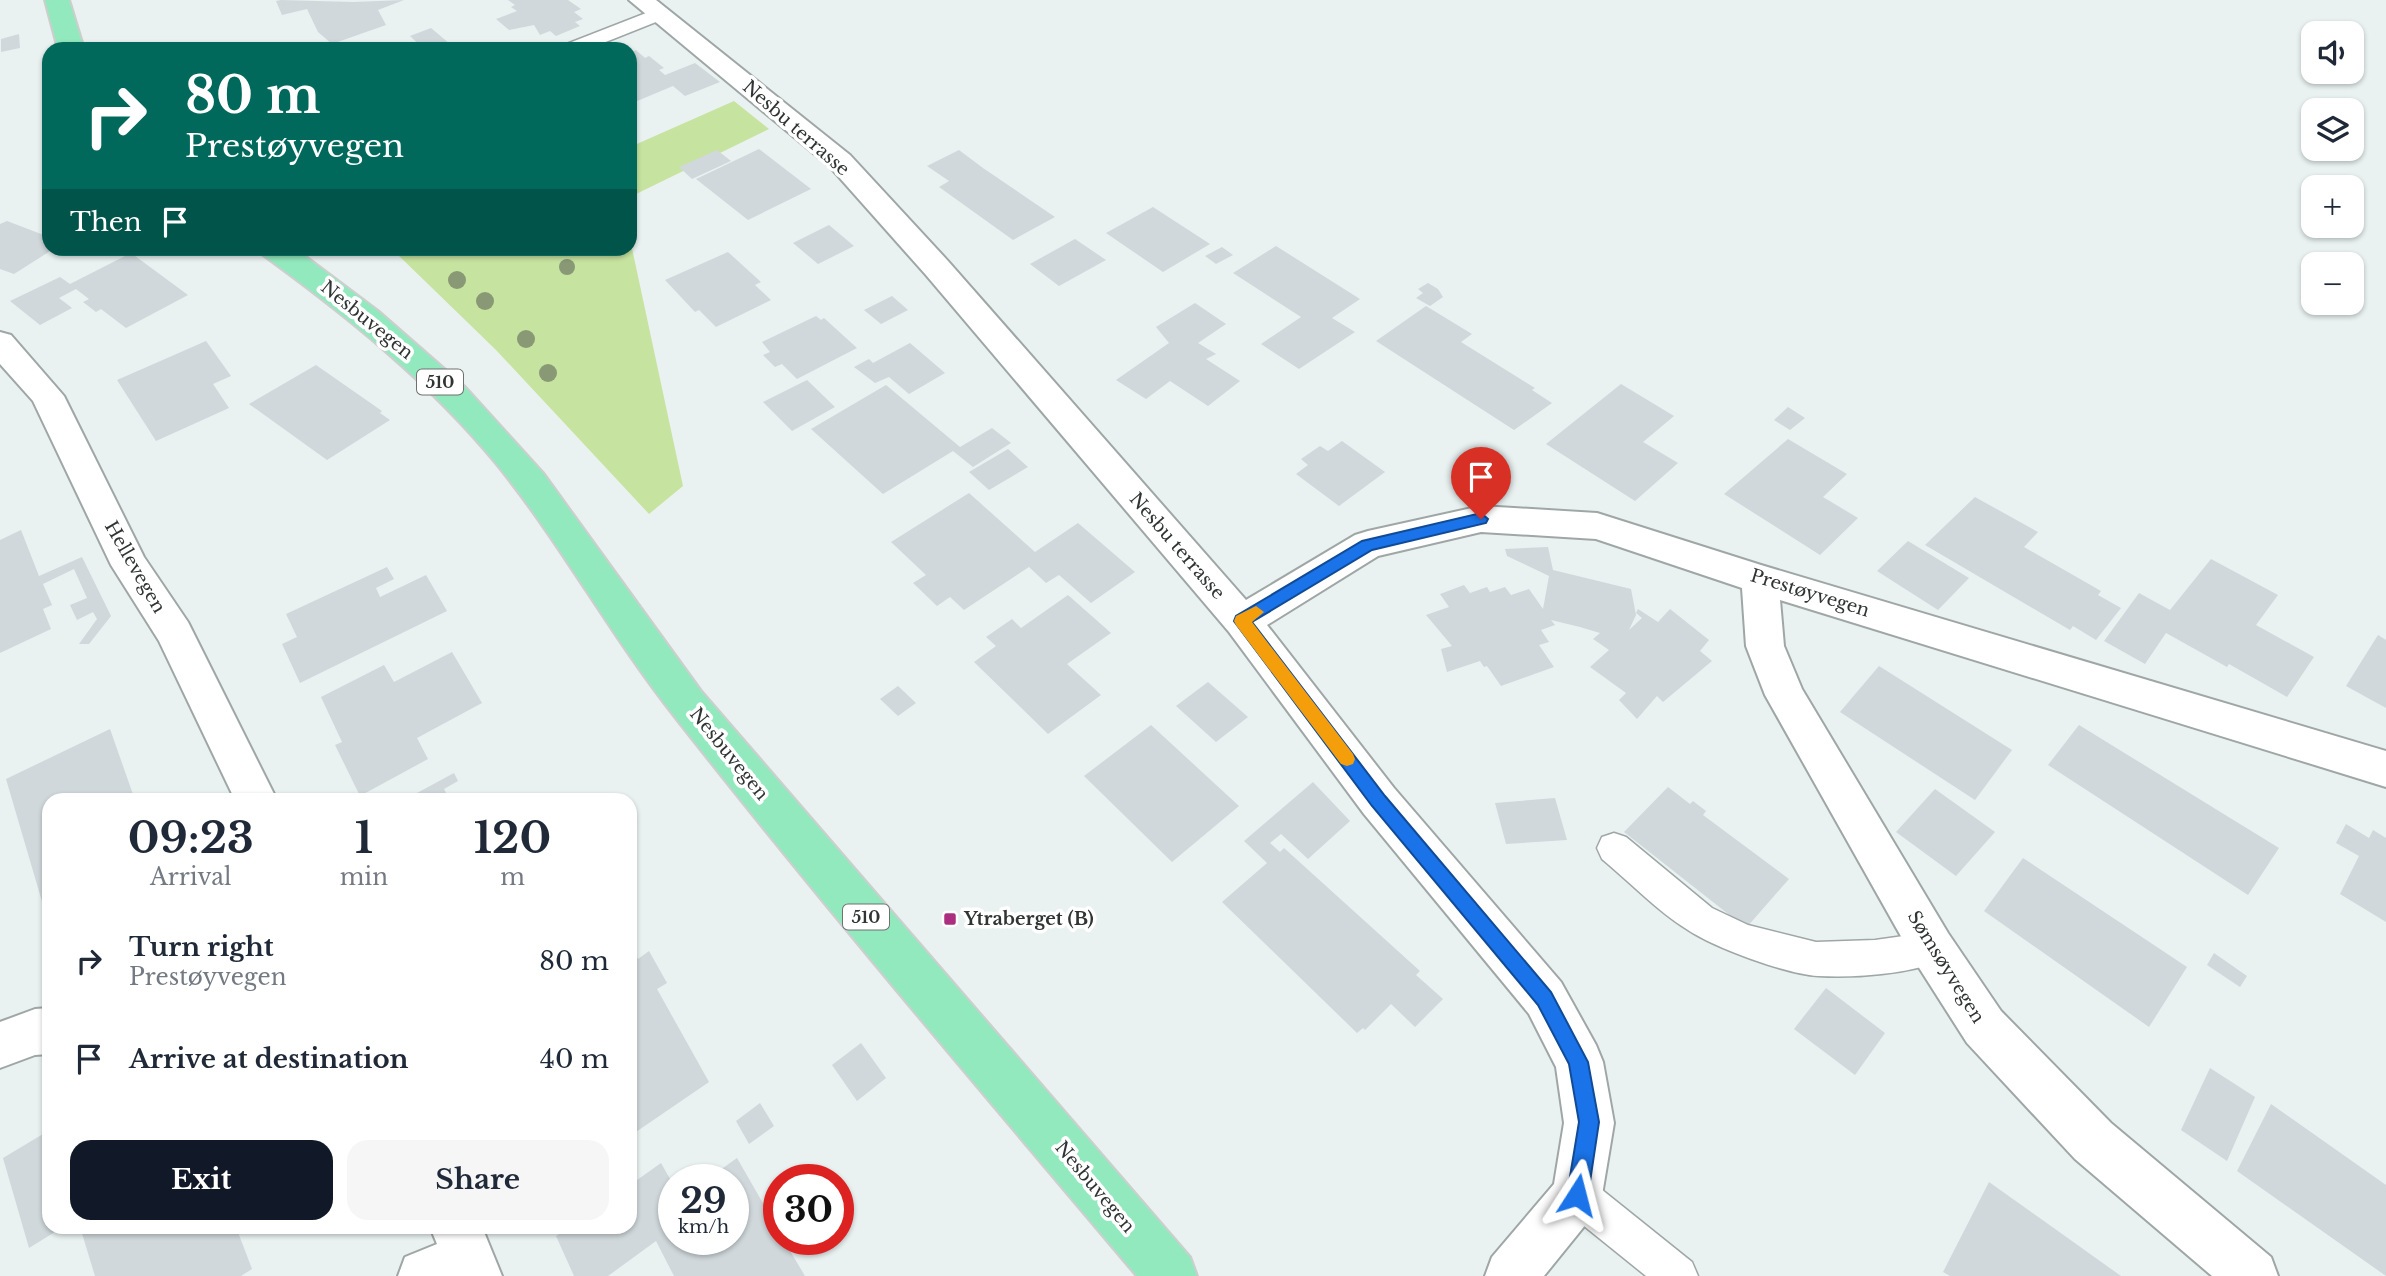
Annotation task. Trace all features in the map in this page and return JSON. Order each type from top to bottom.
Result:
[{"type":"main road","points":[[57,0],[69,42]]},
{"type":"main road","name":"Nesbuvegen","points":[[285,256],[389,334],[434,376],[506,453],[577,546],[672,684],[767,801],[1171,1276]]},
{"type":"street","name":"Nesbu terrasse","points":[[650,7],[840,161],[937,268],[1242,621],[1379,801],[1545,998],[1578,1062],[1589,1122],[1577,1195],[1511,1276]]},
{"type":"street","name":"Hellevegen","points":[[0,343],[47,396],[129,565],[174,633],[253,793]]},
{"type":"street","name":"Prestøyvegen","points":[[1242,621],[1368,545],[1481,519],[1597,526],[1760,579],[2386,769]]},
{"type":"street","name":"Sømsøyvegen","points":[[1760,579],[1765,646],[1785,695],[1932,948],[1984,1027],[2093,1141],[2252,1276]]},
{"type":"street","points":[[0,1045],[42,1032]]},
{"type":"lane","points":[[583,42],[650,7]]},
{"type":"lane","points":[[1614,848],[1700,919],[1743,940],[1816,959],[1875,957],[1932,948]]},
{"type":"lane","points":[[1577,1195],[1678,1276]]},
{"type":"green space","points":[[734,101],[769,129],[637,194],[637,144]]},
{"type":"green space","points":[[399,256],[634,256],[683,486],[649,514],[496,350]]},
{"type":"building","points":[[404,0],[378,10],[386,25],[338,42],[330,42],[318,32],[307,9],[282,15],[276,1]]},
{"type":"building","points":[[508,0],[568,0],[581,9],[574,12],[583,19],[575,22],[580,26],[556,36],[550,31],[540,35],[534,25],[509,30],[496,19],[517,11],[511,7],[515,5]]},
{"type":"building","points":[[431,28],[448,42],[416,42],[410,36]]},
{"type":"building","points":[[19,34],[20,48],[1,52],[1,39]]},
{"type":"building","points":[[637,51],[645,58],[649,56],[664,68],[659,70],[665,75],[695,63],[720,82],[685,96],[673,86],[637,101]]},
{"type":"building","points":[[759,149],[811,189],[748,220],[696,179]]},
{"type":"building","points":[[717,150],[731,161],[692,179],[679,167]]},
{"type":"building","points":[[959,150],[1055,217],[1013,240],[939,187],[949,181],[927,166]]},
{"type":"building","points":[[1153,207],[1210,244],[1163,272],[1106,233]]},
{"type":"building","points":[[7,221],[42,234],[42,256],[14,274],[0,269],[0,224]]},
{"type":"building","points":[[829,225],[854,246],[818,264],[793,243]]},
{"type":"building","points":[[1075,239],[1106,260],[1059,286],[1030,264]]},
{"type":"building","points":[[1276,246],[1360,299],[1332,318],[1355,332],[1299,369],[1261,344],[1301,317],[1233,273]]},
{"type":"building","points":[[1222,247],[1233,255],[1216,264],[1205,256]]},
{"type":"building","points":[[728,252],[761,282],[755,285],[771,300],[716,327],[699,310],[695,312],[665,280]]},
{"type":"building","points":[[125,256],[135,256],[188,295],[126,328],[101,309],[96,312],[83,302],[89,299],[76,289],[59,298],[72,308],[40,325],[10,301],[60,277],[70,284]]},
{"type":"building","points":[[1428,283],[1438,289],[1443,297],[1430,306],[1416,298],[1423,293],[1418,289]]},
{"type":"building","points":[[892,296],[908,310],[881,324],[864,310]]},
{"type":"building","points":[[1195,303],[1226,324],[1198,343],[1216,354],[1206,359],[1240,381],[1208,406],[1170,381],[1146,399],[1116,380],[1169,343],[1156,327]]},
{"type":"building","points":[[1426,306],[1472,334],[1461,342],[1535,388],[1532,390],[1552,403],[1514,430],[1376,341]]},
{"type":"building","points":[[816,316],[821,320],[824,318],[857,348],[797,379],[782,364],[775,367],[763,355],[770,352],[762,342]]},
{"type":"building","points":[[206,341],[231,376],[213,384],[229,408],[156,441],[117,380]]},
{"type":"building","points":[[910,343],[945,373],[909,394],[889,377],[875,383],[854,367],[869,359],[873,363]]},
{"type":"building","points":[[316,365],[382,411],[380,413],[390,420],[327,460],[249,404]]},
{"type":"building","points":[[807,380],[835,407],[792,431],[763,402]]},
{"type":"building","points":[[1621,384],[1674,416],[1643,442],[1678,463],[1635,501],[1546,444]]},
{"type":"building","points":[[886,385],[960,447],[992,428],[1011,443],[973,467],[953,451],[883,494],[811,429]]},
{"type":"building","points":[[1788,407],[1805,418],[1790,430],[1774,420]]},
{"type":"building","points":[[1788,439],[1847,474],[1823,497],[1858,518],[1820,555],[1724,494]]},
{"type":"building","points":[[1342,441],[1385,472],[1339,506],[1296,474],[1308,465],[1301,459],[1320,446],[1328,451]]},
{"type":"building","points":[[1008,449],[1028,467],[989,490],[969,472]]},
{"type":"building","points":[[969,493],[1035,552],[1078,523],[1135,572],[1091,603],[1059,575],[1046,583],[1029,567],[964,610],[950,597],[937,606],[913,583],[926,575],[891,542]]},
{"type":"building","points":[[1975,497],[2038,532],[2024,547],[2101,591],[2098,595],[2121,608],[2096,640],[2073,626],[2070,630],[1925,545]]},
{"type":"building","points":[[21,530],[39,576],[82,557],[111,616],[89,644],[79,644],[97,619],[93,612],[77,620],[70,605],[87,598],[74,569],[43,584],[52,605],[43,609],[51,629],[0,653],[0,540]]},
{"type":"building","points":[[1908,541],[1969,578],[1938,610],[1877,571]]},
{"type":"building","points":[[1548,547],[1553,570],[1631,589],[1636,615],[1629,630],[1642,618],[1636,613],[1638,609],[1658,622],[1670,609],[1709,640],[1700,651],[1712,661],[1663,702],[1657,696],[1637,719],[1619,700],[1626,693],[1590,667],[1609,650],[1593,639],[1600,633],[1580,627],[1551,620],[1555,625],[1541,630],[1549,642],[1539,645],[1554,667],[1501,686],[1487,666],[1484,667],[1480,661],[1447,672],[1441,649],[1452,646],[1426,615],[1449,607],[1440,594],[1464,585],[1470,593],[1487,587],[1490,592],[1505,587],[1511,595],[1529,589],[1543,609],[1549,576],[1507,556],[1505,549]]},
{"type":"building","points":[[2211,559],[2278,595],[2256,625],[2314,657],[2287,697],[2166,633],[2145,664],[2104,641],[2139,593],[2170,610]]},
{"type":"building","points":[[387,567],[394,579],[376,588],[380,597],[426,575],[447,611],[300,683],[282,644],[297,637],[286,614]]},
{"type":"building","points":[[1068,595],[1111,633],[1067,664],[1101,695],[1048,734],[974,662],[996,646],[986,637],[1012,619],[1021,628]]},
{"type":"building","points":[[2378,635],[2386,640],[2386,708],[2346,686]]},
{"type":"building","points":[[452,652],[482,703],[417,738],[428,759],[366,793],[359,793],[335,745],[342,742],[321,697],[384,665],[394,682]]},
{"type":"building","points":[[1879,666],[2012,750],[1975,800],[1840,712]]},
{"type":"building","points":[[1208,682],[1248,717],[1216,742],[1176,706]]},
{"type":"building","points":[[898,686],[916,703],[898,716],[880,699]]},
{"type":"building","points":[[1151,725],[1239,806],[1172,862],[1084,776]]},
{"type":"building","points":[[2079,725],[2279,848],[2248,895],[2048,765]]},
{"type":"building","points":[[110,729],[133,793],[42,793],[42,902],[6,779]]},
{"type":"building","points":[[454,773],[458,781],[444,789],[446,793],[417,793]]},
{"type":"building","points":[[1313,782],[1350,821],[1308,859],[1281,834],[1270,843],[1280,852],[1284,848],[1420,971],[1416,975],[1443,999],[1415,1027],[1391,1004],[1365,1030],[1363,1028],[1357,1033],[1222,902],[1267,863],[1244,841]]},
{"type":"building","points":[[1668,787],[1690,804],[1693,801],[1706,811],[1703,815],[1789,879],[1746,928],[1624,832]]},
{"type":"building","points":[[1935,789],[1995,832],[1956,876],[1896,832]]},
{"type":"building","points":[[1555,798],[1567,840],[1506,844],[1495,803]]},
{"type":"building","points":[[2346,824],[2369,838],[2373,830],[2386,838],[2386,922],[2340,894],[2359,856],[2336,843]]},
{"type":"building","points":[[2023,858],[2187,967],[2149,1027],[1984,911]]},
{"type":"building","points":[[649,951],[667,983],[657,989],[709,1082],[637,1131],[637,957],[638,959]]},
{"type":"building","points":[[2214,953],[2247,976],[2240,987],[2207,965]]},
{"type":"building","points":[[1826,988],[1885,1033],[1855,1075],[1794,1029]]},
{"type":"building","points":[[861,1043],[886,1078],[857,1101],[832,1065]]},
{"type":"building","points":[[2210,1068],[2255,1097],[2227,1161],[2181,1130]]},
{"type":"building","points":[[760,1103],[774,1126],[749,1144],[736,1121]]},
{"type":"building","points":[[2271,1104],[2386,1185],[2386,1276],[2237,1171]]},
{"type":"building","points":[[42,1135],[42,1234],[52,1234],[29,1248],[3,1158]]},
{"type":"building","points":[[737,1158],[740,1164],[729,1164]]},
{"type":"building","points":[[658,1165],[658,1245],[656,1241],[608,1276],[574,1276],[556,1236],[637,1234],[637,1180]]},
{"type":"building","points":[[749,1179],[763,1203],[763,1255],[793,1255],[805,1276],[674,1276],[663,1255],[749,1255]]},
{"type":"building","points":[[1989,1182],[2121,1276],[1950,1276],[1943,1272]]},
{"type":"building","points":[[82,1234],[239,1234],[252,1269],[241,1276],[95,1276]]},
{"type":"slow traffic","points":[[1256,612],[1242,621],[1347,759]]},
{"type":"place","name":"Ytraberget (B)","points":[[950,919]]},
{"type":"route","points":[[1481,519],[1368,545],[1242,621],[1379,801],[1545,998],[1578,1062],[1589,1122],[1577,1195]]}]
